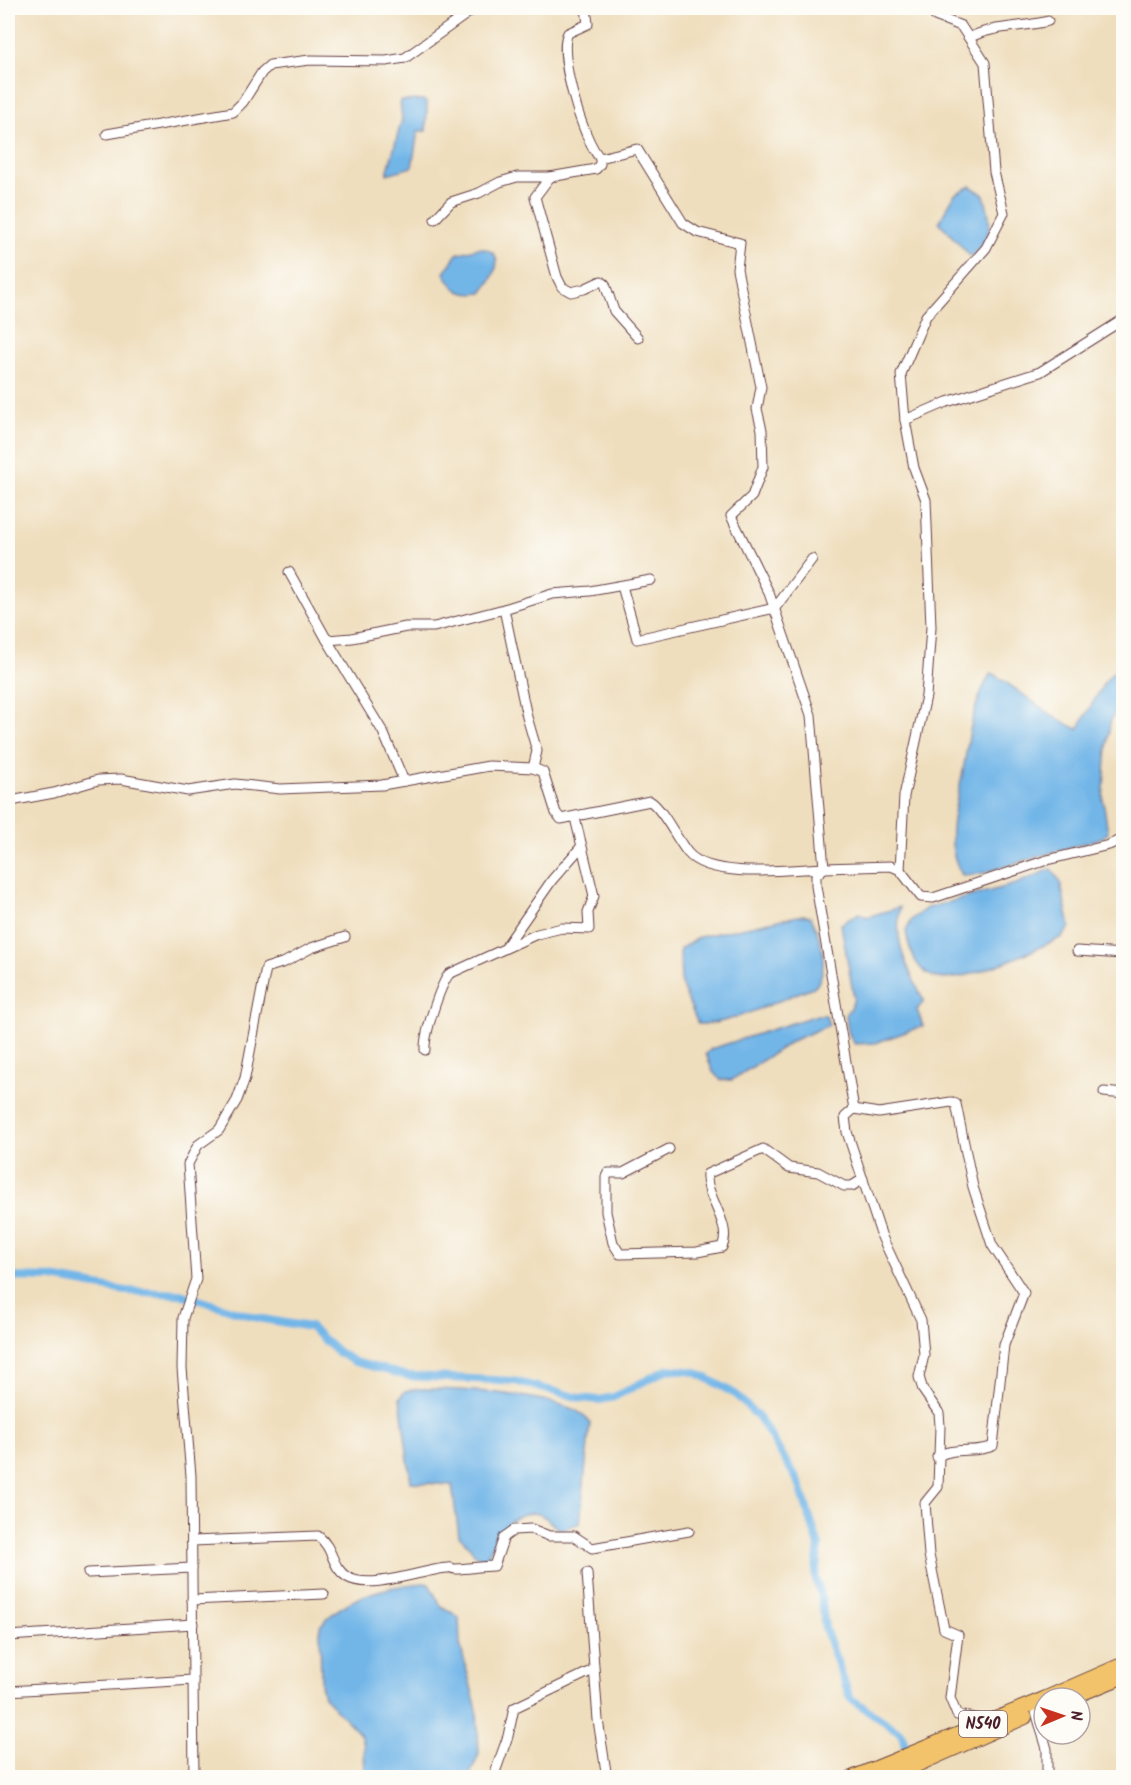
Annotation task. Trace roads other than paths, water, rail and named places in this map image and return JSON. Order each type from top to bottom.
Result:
[{"type":"highway","name":"N540","points":[[1073,1686],[1124,1664]]},
{"type":"highway","points":[[1092,1689],[1124,1676]]},
{"type":"highway","name":"N540","points":[[852,1778],[893,1770],[1032,1704]]},
{"type":"highway","name":"N540","points":[[924,1755],[1032,1713]]},
{"type":"street","points":[[107,134],[233,111],[243,102],[261,72],[270,65],[310,60],[386,61],[405,58],[475,8]]},
{"type":"street","points":[[435,219],[451,202],[479,193],[500,182],[517,177],[550,177],[596,169],[600,164],[600,158],[580,120],[564,55],[564,42],[568,33],[588,24],[586,8]]},
{"type":"street","points":[[900,870],[904,796],[926,696],[931,627],[926,500],[914,468],[905,420],[901,374],[926,316],[986,248],[1004,213],[994,172],[985,63],[961,26],[935,16],[935,8]]},
{"type":"street","points":[[969,38],[977,33],[1029,27],[1048,21]]},
{"type":"street","points":[[600,158],[637,149],[683,223],[697,232],[740,243],[737,269],[761,387],[757,409],[762,430],[763,467],[752,496],[730,516],[755,559],[775,608],[811,715],[825,868]]},
{"type":"street","points":[[550,177],[535,197],[557,277],[562,287],[571,292],[601,281],[605,284],[614,311],[638,338]]},
{"type":"street","points":[[905,420],[947,402],[1040,372],[1124,319]]},
{"type":"street","points":[[622,586],[637,639],[775,608],[812,559]]},
{"type":"street","points":[[289,572],[313,618],[383,732],[404,781]]},
{"type":"street","points":[[327,640],[352,638],[406,627],[434,627],[552,594],[622,586],[651,580]]},
{"type":"street","points":[[504,609],[527,717],[537,751],[533,768]]},
{"type":"street","points":[[16,800],[54,793],[98,780],[116,779],[188,791],[236,784],[280,789],[404,781],[489,766],[533,768],[539,769],[546,778],[558,817],[575,818],[650,801],[676,839],[700,863],[729,869],[891,866],[900,870],[921,897],[933,898],[1047,860],[1109,845],[1124,838]]},
{"type":"street","points":[[425,1050],[425,1035],[442,983],[449,974],[522,939],[562,928],[589,929],[588,912],[594,896],[575,818]]},
{"type":"street","points":[[505,948],[552,880],[581,847]]},
{"type":"street","points":[[825,868],[816,875],[816,886],[854,1109]]},
{"type":"street","points":[[194,1778],[191,1476],[182,1368],[183,1318],[196,1279],[188,1164],[198,1145],[219,1130],[237,1100],[245,1078],[266,968],[285,962],[311,948],[345,937]]},
{"type":"street","points":[[1077,951],[1124,954]]},
{"type":"street","points":[[1104,1092],[1124,1094]]},
{"type":"street","points":[[854,1109],[879,1113],[951,1102],[956,1104],[973,1187],[992,1245],[1022,1286],[1024,1293],[1004,1345],[993,1446],[984,1449],[946,1452],[937,1457]]},
{"type":"street","points":[[854,1109],[845,1117],[847,1132],[882,1237],[921,1320],[924,1355],[919,1377],[923,1390],[939,1413],[938,1487],[924,1503],[929,1555],[944,1629],[958,1635],[951,1700],[957,1715],[992,1721]]},
{"type":"street","points":[[669,1149],[623,1173],[608,1173],[606,1212],[613,1244],[620,1254],[697,1252],[722,1247],[723,1227],[707,1174],[763,1149],[789,1168],[818,1172],[844,1186],[852,1186],[863,1179]]},
{"type":"street","points":[[192,1541],[318,1536],[328,1544],[337,1569],[361,1582],[433,1572],[449,1567],[456,1569],[494,1566],[504,1537],[514,1530],[531,1529],[549,1536],[574,1536],[592,1548],[689,1531]]},
{"type":"street","points":[[88,1573],[192,1568]]},
{"type":"street","points":[[587,1573],[593,1670],[607,1778]]},
{"type":"street","points":[[192,1600],[324,1594]]},
{"type":"street","points":[[8,1636],[193,1624]]},
{"type":"street","points":[[493,1778],[508,1736],[514,1708],[593,1670]]},
{"type":"street","points":[[8,1691],[193,1680]]},
{"type":"street","points":[[1046,1746],[1047,1778]]},
{"type":"water","points":[[423,100],[427,103],[426,131],[418,131],[412,167],[387,174],[402,119],[400,101]]},
{"type":"water","points":[[970,186],[984,195],[990,222],[984,242],[971,257],[939,222],[955,194]]},
{"type":"water","points":[[479,248],[494,254],[496,266],[494,273],[482,293],[463,293],[451,284],[444,273],[457,254]]},
{"type":"water","points":[[1123,661],[1123,692],[1110,723],[1107,747],[1103,799],[1108,833],[1101,838],[979,874],[962,875],[953,849],[952,824],[972,721],[979,697],[991,673],[1055,717],[1078,729],[1104,683]]},
{"type":"water","points":[[1051,869],[1060,881],[1070,927],[1062,937],[1000,964],[965,976],[938,978],[931,976],[919,966],[909,946],[906,931],[912,919],[927,908],[1016,884]]},
{"type":"water","points":[[900,907],[898,920],[900,945],[924,1001],[917,1010],[923,1026],[875,1043],[855,1044],[847,1026],[846,1013],[851,1008],[854,998],[841,924],[859,913],[867,917]]},
{"type":"water","points":[[803,915],[811,917],[822,952],[823,970],[816,986],[741,1016],[698,1024],[681,984],[680,949],[699,937]]},
{"type":"water","points":[[817,1015],[826,1015],[829,1025],[794,1040],[732,1080],[721,1080],[713,1072],[706,1054],[711,1049]]},
{"type":"water","points":[[417,1389],[511,1395],[562,1405],[580,1413],[590,1423],[580,1523],[561,1530],[545,1517],[529,1513],[512,1520],[505,1526],[486,1559],[474,1553],[459,1536],[452,1485],[411,1482],[400,1398],[405,1391]]},
{"type":"water","points":[[429,1584],[441,1606],[459,1617],[460,1644],[477,1710],[479,1754],[469,1777],[365,1777],[364,1745],[360,1734],[324,1697],[321,1684],[320,1626],[341,1607],[354,1600],[381,1590]]},
{"type":"waterway","points":[[8,1277],[52,1278],[126,1291],[180,1294],[257,1318],[310,1327],[338,1352],[355,1362],[408,1376],[514,1381],[580,1398],[599,1400],[614,1397],[668,1369],[695,1372],[705,1377],[735,1394],[760,1419],[799,1483],[819,1546],[815,1577],[821,1595],[825,1628],[850,1698],[901,1733],[917,1778]]}]
